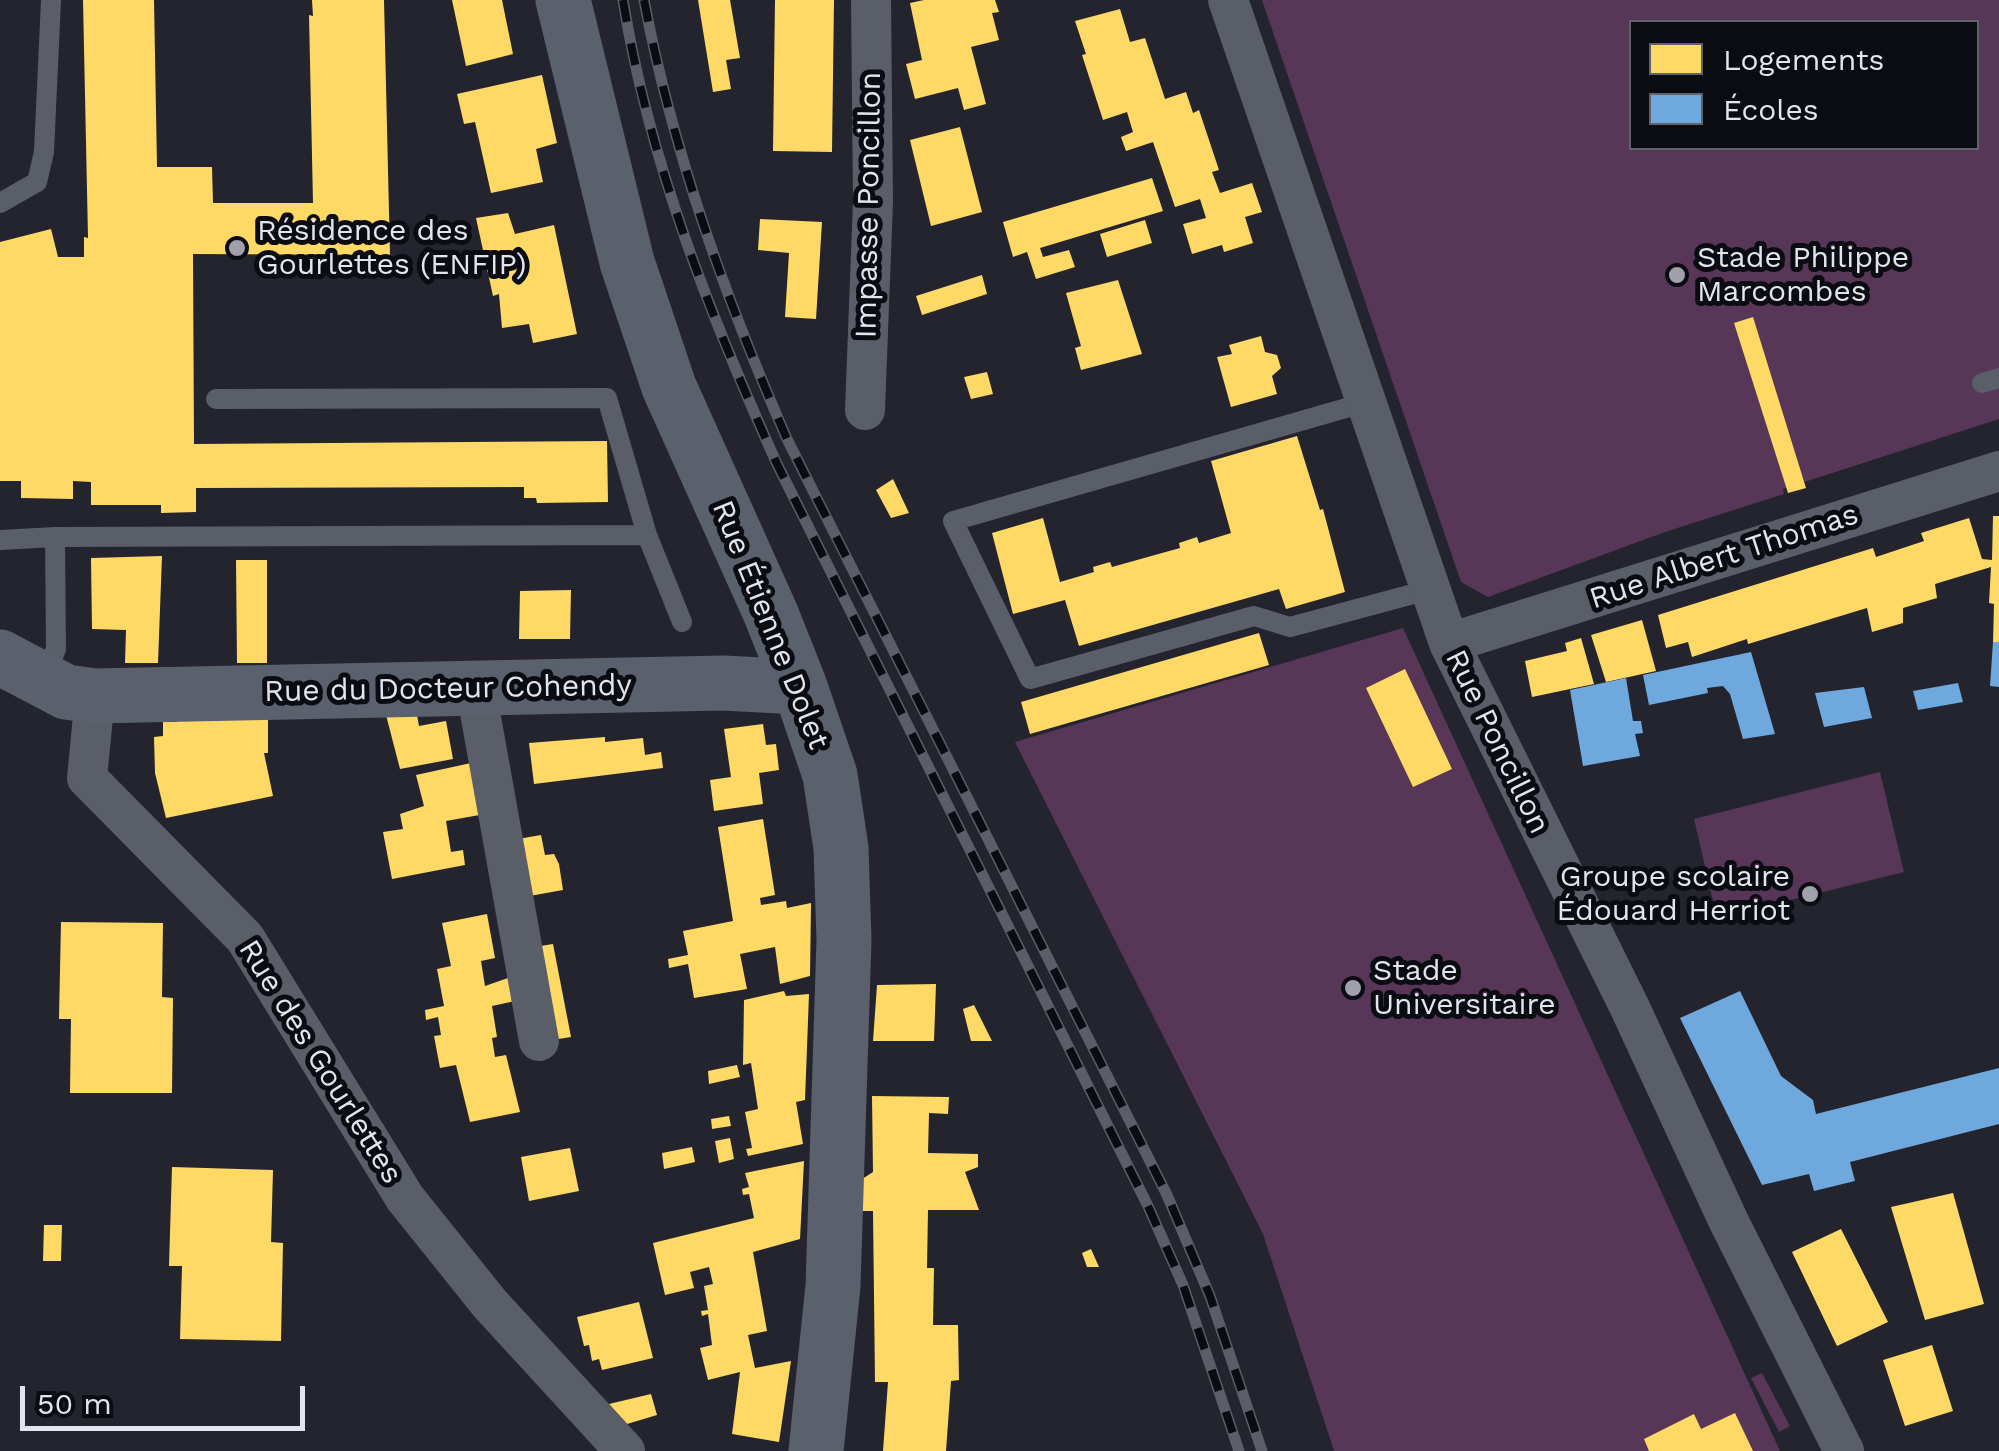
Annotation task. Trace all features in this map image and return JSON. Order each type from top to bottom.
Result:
[{"type":"main road","name":"Rue Étienne Dolet","points":[[563,0],[627,262],[669,387],[800,686],[830,775],[841,848],[844,940],[833,1286],[816,1451]]},
{"type":"main road","name":"Rue du Docteur Cohendy","points":[[46,678],[476,690],[723,683],[800,686]]},
{"type":"street","name":"Impasse Poncillon","points":[[865,410],[873,201],[871,0]]},
{"type":"street","name":"Rue Poncillon","points":[[1228,0],[1448,644],[1630,1008],[1729,1222],[1844,1451]]},
{"type":"street","name":"Rue Albert Thomas","points":[[1448,644],[1999,471]]},
{"type":"street","name":"Rue des Gourlettes","points":[[46,678],[87,778],[245,938],[405,1198],[490,1304],[625,1451]]},
{"type":"street","points":[[476,690],[539,1041]]},
{"type":"lane","points":[[0,202],[37,182],[41,167],[51,0]]},
{"type":"lane","points":[[216,399],[608,398],[647,534],[682,622]]},
{"type":"lane","points":[[1367,402],[952,521],[1030,678],[1254,616],[1290,627],[1428,590]]},
{"type":"lane","points":[[0,540],[647,534]]},
{"type":"lane","points":[[46,678],[56,650],[54,537]]},
{"type":"shaded area","name":"Stade Philippe Marcombes","points":[[1262,0],[1999,0],[1999,419],[1783,489],[1784,494],[1665,532],[1488,597],[1461,582]]},
{"type":"shaded area","name":"Stade Universitaire","points":[[1403,628],[1780,1451],[1334,1451],[1263,1234],[1015,742]]},
{"type":"shaded area","points":[[1880,772],[1904,872],[1717,918],[1694,819]]},
{"type":"shaded area","points":[[1762,1373],[1790,1426],[1779,1432],[1751,1378]]},
{"type":"building: Logements","name":"Résidence des Gourlettes (ENFIP)","points":[[83,0],[154,0],[157,167],[212,167],[213,203],[313,203],[309,15],[313,16],[312,0],[384,0],[390,255],[193,254],[194,444],[607,441],[608,502],[537,503],[536,498],[524,498],[524,487],[196,488],[196,512],[161,513],[161,505],[91,505],[91,482],[73,481],[73,499],[21,498],[21,481],[0,481],[0,242],[51,229],[58,257],[84,257],[84,237],[88,238]]},
{"type":"building: Logements","points":[[452,0],[502,0],[513,54],[466,66]]},
{"type":"building: Logements","points":[[698,0],[730,0],[740,58],[726,60],[731,89],[713,92]]},
{"type":"building: Logements","points":[[775,0],[834,0],[832,152],[773,151]]},
{"type":"building: Logements","points":[[995,0],[999,12],[992,13],[999,40],[971,47],[986,104],[964,110],[958,88],[915,99],[906,64],[922,60],[910,3]]},
{"type":"building: Logements","points":[[1120,9],[1130,42],[1145,38],[1165,99],[1186,92],[1193,113],[1199,110],[1219,170],[1212,172],[1220,193],[1252,183],[1262,212],[1245,217],[1253,243],[1224,252],[1222,245],[1192,254],[1183,224],[1206,218],[1200,199],[1175,207],[1153,142],[1126,151],[1121,137],[1133,132],[1127,112],[1103,120],[1075,21]]},
{"type":"building: Logements","points":[[542,75],[557,143],[536,149],[543,182],[491,193],[475,122],[464,124],[457,94]]},
{"type":"building: Logements","points":[[960,127],[982,212],[931,226],[910,140]]},
{"type":"building: Logements","points":[[1152,178],[1163,211],[1040,248],[1043,257],[1069,250],[1075,267],[1036,279],[1027,252],[1013,257],[1003,222]]},
{"type":"building: Logements","points":[[508,213],[515,234],[554,225],[577,334],[533,343],[529,324],[502,328],[499,294],[493,296],[476,218]]},
{"type":"building: Logements","points":[[760,219],[822,222],[816,319],[785,317],[789,253],[758,250]]},
{"type":"building: Logements","points":[[1145,220],[1152,243],[1107,257],[1100,234]]},
{"type":"building: Logements","points":[[982,275],[987,294],[922,315],[916,296]]},
{"type":"building: Logements","points":[[1118,280],[1142,354],[1081,370],[1075,348],[1081,346],[1066,293]]},
{"type":"building: Logements","points":[[1753,317],[1806,488],[1788,493],[1734,323]]},
{"type":"building: Logements","points":[[1261,336],[1265,352],[1277,355],[1281,368],[1272,376],[1277,394],[1231,407],[1217,357],[1232,354],[1229,345]]},
{"type":"building: Logements","points":[[987,372],[993,394],[971,399],[964,377]]},
{"type":"building: Logements","points":[[1297,436],[1320,510],[1323,509],[1345,592],[1286,609],[1279,589],[1079,646],[1065,600],[1013,614],[992,533],[1043,518],[1060,582],[1094,572],[1093,567],[1110,562],[1112,567],[1180,548],[1179,543],[1197,537],[1199,543],[1231,533],[1211,461]]},
{"type":"building: Logements","points":[[893,479],[909,513],[891,518],[876,490]]},
{"type":"building: Logements","points":[[1993,516],[1999,516],[1999,642],[1993,642],[1991,567],[1935,584],[1937,598],[1903,608],[1903,623],[1872,632],[1867,608],[1692,657],[1688,642],[1666,648],[1658,615],[1873,548],[1876,557],[1924,541],[1921,533],[1969,518],[1982,559],[1992,560]]},
{"type":"building: Logements","points":[[162,556],[158,663],[125,663],[126,630],[92,629],[91,558]]},
{"type":"building: Logements","points":[[236,560],[267,560],[267,663],[237,663]]},
{"type":"building: Logements","points":[[571,590],[570,639],[519,639],[520,591]]},
{"type":"building: Logements","points":[[1642,620],[1656,671],[1606,682],[1591,635]]},
{"type":"building: Logements","points":[[1259,633],[1269,665],[1030,734],[1021,702]]},
{"type":"building: Logements","points":[[1581,638],[1594,684],[1532,697],[1525,661],[1567,651],[1565,643]]},
{"type":"building: Logements","points":[[1405,669],[1452,769],[1413,787],[1366,688]]},
{"type":"building: Logements","points":[[386,715],[417,715],[419,726],[446,721],[453,759],[400,769]]},
{"type":"building: Logements","points":[[268,716],[268,753],[264,753],[273,796],[166,818],[155,773],[154,737],[163,736],[163,722],[177,722],[177,718]]},
{"type":"building: Logements","points":[[763,724],[766,745],[776,744],[779,770],[759,773],[763,804],[714,811],[710,780],[731,777],[724,729]]},
{"type":"building: Logements","points":[[605,737],[605,742],[643,738],[645,755],[661,752],[663,768],[534,784],[529,743]]},
{"type":"building: Logements","points":[[471,763],[485,814],[446,821],[451,852],[463,850],[465,865],[392,879],[383,832],[403,829],[400,814],[424,806],[416,775]]},
{"type":"building: Logements","points":[[763,819],[775,895],[760,898],[761,905],[786,901],[787,908],[811,903],[810,976],[780,984],[775,947],[740,954],[747,989],[694,998],[688,964],[669,968],[668,959],[688,955],[683,931],[733,921],[718,827]]},
{"type":"building: Logements","points":[[541,835],[545,855],[554,854],[559,864],[563,890],[524,897],[512,840]]},
{"type":"building: Logements","points":[[487,914],[495,958],[481,961],[485,986],[508,978],[515,1001],[492,1006],[497,1037],[492,1038],[495,1057],[506,1055],[520,1112],[470,1122],[456,1065],[440,1068],[434,1036],[441,1035],[438,1017],[426,1020],[425,1010],[444,1006],[437,969],[451,966],[442,923]]},
{"type":"building: Logements","points":[[61,922],[163,923],[162,997],[173,998],[172,1093],[70,1093],[71,1019],[59,1019]]},
{"type":"building: Logements","points":[[553,944],[571,1037],[552,1040],[534,947]]},
{"type":"building: Logements","points":[[936,984],[934,1041],[873,1041],[877,985]]},
{"type":"building: Logements","points":[[784,991],[786,996],[809,994],[805,1100],[796,1102],[803,1144],[748,1156],[746,1149],[752,1148],[745,1112],[758,1109],[751,1063],[743,1065],[744,1000]]},
{"type":"building: Logements","points":[[974,1005],[992,1041],[971,1041],[963,1009]]},
{"type":"building: Logements","points":[[737,1065],[740,1077],[709,1084],[708,1071]]},
{"type":"building: Logements","points":[[872,1096],[949,1097],[948,1114],[929,1113],[928,1153],[978,1154],[978,1167],[965,1172],[979,1210],[928,1210],[927,1268],[934,1268],[933,1325],[958,1325],[959,1380],[951,1381],[946,1451],[883,1451],[888,1382],[875,1382],[873,1211],[858,1211],[859,1181],[873,1172]]},
{"type":"building: Logements","points":[[729,1116],[731,1126],[712,1129],[711,1119]]},
{"type":"building: Logements","points":[[730,1138],[734,1159],[719,1163],[715,1141]]},
{"type":"building: Logements","points":[[692,1147],[695,1162],[664,1169],[662,1153]]},
{"type":"building: Logements","points":[[570,1148],[579,1191],[529,1201],[521,1157]]},
{"type":"building: Logements","points":[[804,1161],[800,1239],[753,1252],[767,1331],[748,1335],[755,1368],[791,1361],[779,1442],[732,1434],[740,1372],[708,1380],[700,1348],[712,1345],[708,1314],[702,1316],[701,1311],[708,1310],[704,1286],[713,1284],[709,1267],[690,1272],[694,1288],[665,1295],[653,1243],[754,1218],[749,1194],[743,1195],[742,1189],[749,1187],[745,1173]]},
{"type":"building: Logements","points":[[172,1167],[273,1170],[271,1242],[283,1243],[281,1341],[180,1339],[182,1266],[169,1266]]},
{"type":"building: Logements","points":[[1953,1193],[1984,1304],[1925,1320],[1891,1207]]},
{"type":"building: Logements","points":[[44,1225],[62,1225],[61,1261],[43,1261]]},
{"type":"building: Logements","points":[[1841,1229],[1888,1322],[1837,1346],[1792,1252]]},
{"type":"building: Logements","points":[[1091,1249],[1099,1267],[1087,1267],[1082,1253]]},
{"type":"building: Logements","points":[[639,1302],[653,1358],[602,1370],[599,1359],[592,1361],[589,1345],[584,1346],[577,1317]]},
{"type":"building: Logements","points":[[1932,1345],[1953,1411],[1905,1426],[1883,1360]]},
{"type":"building: Logements","points":[[651,1394],[657,1415],[627,1424],[609,1404]]},
{"type":"building: Logements","points":[[1735,1413],[1753,1451],[1649,1451],[1644,1439],[1694,1414],[1701,1429]]},
{"type":"building: Écoles","points":[[1993,642],[1999,642],[1999,687],[1990,686]]},
{"type":"building: Écoles","points":[[1751,652],[1775,734],[1743,739],[1730,694],[1723,686],[1707,688],[1708,693],[1649,705],[1643,675]]},
{"type":"building: Écoles","points":[[1626,678],[1633,721],[1641,721],[1643,733],[1635,734],[1640,756],[1583,766],[1570,690]]},
{"type":"building: Écoles","points":[[1958,683],[1963,702],[1918,710],[1913,691]]},
{"type":"building: Écoles","points":[[1864,687],[1872,718],[1824,727],[1815,693]]},
{"type":"building: Écoles","points":[[1740,991],[1781,1076],[1813,1100],[1816,1114],[1999,1068],[1999,1124],[1850,1162],[1855,1181],[1814,1191],[1809,1174],[1762,1185],[1680,1018]]},
{"type":"railway","points":[[623,0],[665,179],[752,408],[1148,1206],[1183,1285],[1239,1451]]},
{"type":"railway","points":[[644,0],[670,113],[703,224],[764,386],[787,439],[1167,1195],[1210,1296],[1262,1451]]},
{"type":"place","name":"Résidence des Gourlettes (ENFIP)","points":[[237,248]]},
{"type":"place","name":"Stade Philippe Marcombes","points":[[1677,275]]},
{"type":"place","name":"Groupe scolaire Édouard Herriot","points":[[1810,894]]},
{"type":"place","name":"Stade Universitaire","points":[[1353,988]]}]
